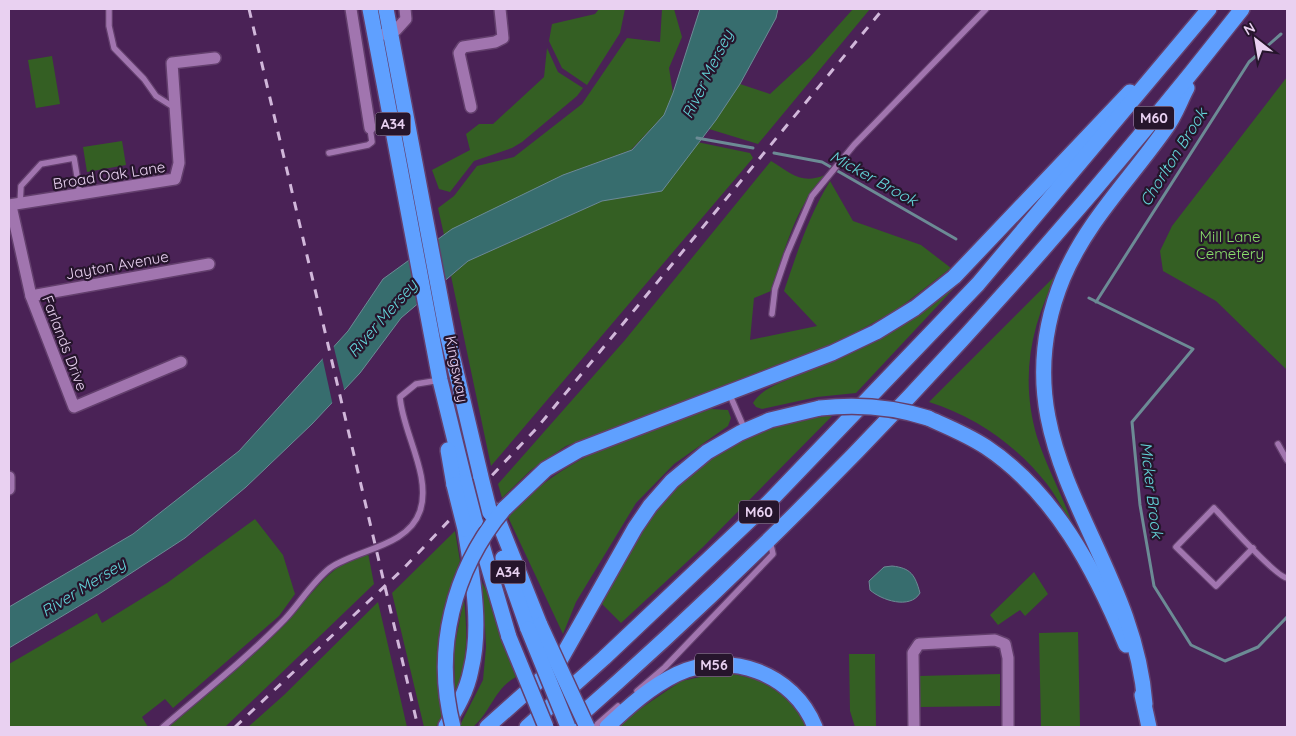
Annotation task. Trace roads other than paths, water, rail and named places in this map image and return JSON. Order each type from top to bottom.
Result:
[{"type":"highway","name":"Kingsway","points":[[370,9],[416,210],[440,335],[492,512],[503,557],[534,627]]},
{"type":"highway","name":"Kingsway","points":[[386,9],[416,210]]},
{"type":"highway","name":"M60","points":[[527,727],[612,651],[769,502],[971,291],[1209,9]]},
{"type":"highway","name":"M60","points":[[567,727],[770,539],[888,420],[1000,300],[1066,225],[1242,9]]},
{"type":"highway","name":"M60","points":[[453,727],[446,688],[445,664],[446,636],[457,593],[473,554],[492,523],[520,492],[546,469],[597,442],[800,366],[876,332],[935,293],[954,277],[1119,102],[1180,45]]},
{"type":"highway","name":"M60","points":[[1149,727],[1139,658],[1123,610],[1058,460],[1047,417],[1043,357],[1055,301],[1081,242],[1115,193],[1167,127],[1202,60]]},
{"type":"highway","name":"Kingsway","points":[[440,335],[441,382],[459,484],[470,525],[509,637],[546,727]]},
{"type":"highway","name":"M60","points":[[488,727],[558,664],[627,540],[660,493],[672,480],[707,452],[746,430],[770,420],[820,408],[868,407],[928,418],[957,430],[985,446],[1018,471],[1042,498],[1072,540],[1098,582],[1128,649],[1145,704]]},
{"type":"highway","points":[[445,727],[467,685],[475,649],[474,603],[469,552],[470,525]]},
{"type":"highway","points":[[534,627],[586,727]]},
{"type":"highway","name":"A34","points":[[534,627],[567,727]]},
{"type":"highway","name":"M56","points":[[607,727],[636,700],[661,682],[683,672],[715,664],[746,667],[776,679],[801,702],[815,727]]},
{"type":"street","points":[[351,9],[370,128]]},
{"type":"street","points":[[375,35],[390,32],[401,26],[406,19],[405,9]]},
{"type":"street","points":[[471,107],[459,53],[463,47],[495,42],[503,38],[500,9]]},
{"type":"street","name":"Broad Oak Lane","points":[[13,205],[175,179],[179,163],[172,63],[215,58]]},
{"type":"street","name":"Farlands Drive","points":[[13,205],[31,296],[74,407],[181,362]]},
{"type":"street","name":"Jayton Avenue","points":[[31,296],[208,264]]},
{"type":"street","points":[[9,477],[9,489]]},
{"type":"street","points":[[914,727],[913,653],[916,647],[919,644],[995,640],[1004,644],[1008,658],[1008,727]]},
{"type":"lane","points":[[109,9],[109,26],[114,48],[144,79],[156,96],[175,108]]},
{"type":"lane","points":[[772,314],[775,289],[787,254],[812,196],[854,145],[986,9]]},
{"type":"lane","points":[[329,153],[368,145],[372,142],[370,128]]},
{"type":"lane","points":[[13,205],[21,186],[41,164],[74,158],[80,195]]},
{"type":"lane","points":[[163,727],[272,631],[328,570],[348,558],[389,542],[403,534],[414,522],[421,510],[421,484],[410,437],[401,410],[400,396],[416,384],[441,382]]},
{"type":"lane","points":[[729,393],[746,430]]},
{"type":"lane","points":[[1278,444],[1287,460]]},
{"type":"lane","points":[[1253,548],[1216,586],[1176,547],[1214,508],[1277,572],[1287,578]]},
{"type":"lane","points":[[594,727],[665,667],[773,554],[770,539]]},
{"type":"water","name":"River Mersey","points":[[700,9],[778,9],[776,18],[740,84],[716,120],[662,191],[602,201],[468,261],[401,318],[360,373],[312,424],[246,487],[185,538],[99,594],[9,648],[9,607],[133,534],[239,451],[348,331],[383,279],[452,229],[563,175],[632,150],[664,115]]},
{"type":"water","points":[[892,566],[908,571],[914,577],[920,593],[915,598],[910,601],[895,602],[881,597],[870,590],[869,581],[884,567]]},
{"type":"waterway","name":"Chorlton Brook","points":[[1096,302],[1249,62],[1281,34]]},
{"type":"waterway","name":"Micker Brook","points":[[697,138],[753,148]]},
{"type":"waterway","name":"Micker Brook","points":[[774,153],[822,162],[956,239]]},
{"type":"waterway","name":"Micker Brook","points":[[1089,298],[1193,349],[1132,422],[1140,505],[1154,586],[1191,645],[1225,661],[1258,647],[1287,617]]},
{"type":"railway","points":[[249,9],[418,727]]},
{"type":"railway","points":[[235,727],[403,569],[536,429],[883,9]]},
{"type":"park label","name":"Mill Lane Cemetery","points":[[1230,244]]}]
